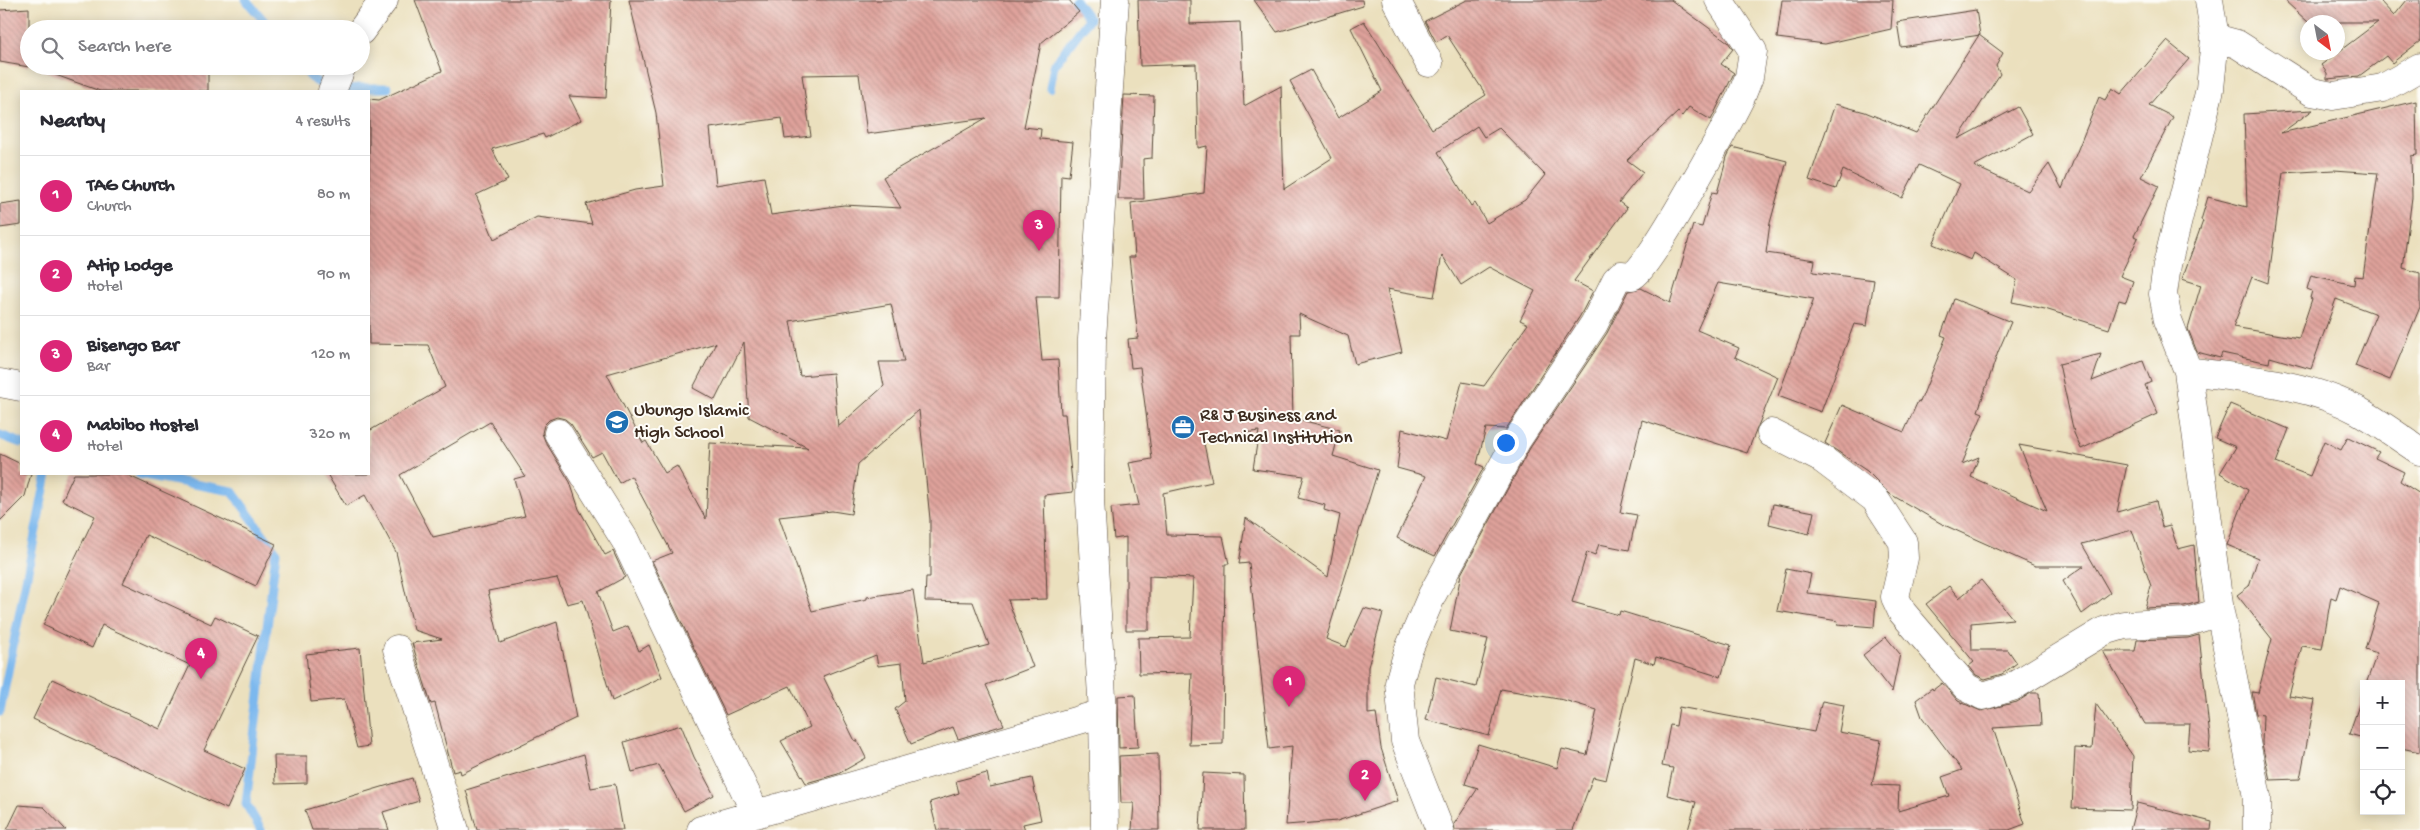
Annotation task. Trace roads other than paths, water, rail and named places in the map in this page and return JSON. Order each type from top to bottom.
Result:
[{"type":"street","points":[[369,20],[384,0]]},
{"type":"street","points":[[1105,830],[1104,714],[1090,500],[1092,339],[1115,0]]},
{"type":"street","points":[[1396,0],[1429,63]]},
{"type":"street","points":[[1440,830],[1405,741],[1399,683],[1408,651],[1432,595],[1518,440],[1594,324],[1616,280],[1621,275],[1632,276],[1641,270],[1679,208],[1741,97],[1753,64],[1753,51],[1720,0]]},
{"type":"street","points":[[2209,0],[2215,38],[2210,89],[2167,264],[2163,294],[2168,320],[2188,371],[2220,612],[2257,797],[2257,830]]},
{"type":"street","points":[[2215,38],[2237,44],[2312,92],[2333,96],[2383,88],[2420,67]]},
{"type":"street","points":[[332,90],[338,75]]},
{"type":"street","points":[[2188,371],[2293,387],[2332,399],[2359,411],[2420,452]]},
{"type":"street","points":[[0,383],[20,387]]},
{"type":"street","points":[[558,433],[625,540],[756,814]]},
{"type":"street","points":[[1771,433],[1822,459],[1874,499],[1903,542],[1904,558],[1895,597],[1902,612],[1966,687],[1982,696],[2012,687],[2104,631],[2124,625],[2187,622],[2220,612]]},
{"type":"street","points":[[397,650],[455,830]]},
{"type":"street","points":[[701,830],[1104,714]]},
{"type":"waterway","points":[[246,0],[263,20]]},
{"type":"waterway","points":[[1050,88],[1054,65],[1089,19],[1075,0]]},
{"type":"waterway","points":[[309,75],[330,90]]},
{"type":"waterway","points":[[341,90],[388,88]]},
{"type":"waterway","points":[[0,435],[20,443]]},
{"type":"waterway","points":[[0,712],[47,475]]},
{"type":"waterway","points":[[144,475],[232,491],[276,552],[246,804],[261,830]]},
{"type":"place","name":"Bisengo Bar","points":[[1039,251]]},
{"type":"place","name":"Ubungo Islamic High School","points":[[617,422]]},
{"type":"place","name":"R& J Business and Technical Institution","points":[[1183,427]]},
{"type":"place","name":"Mabibo Hostel","points":[[201,679]]},
{"type":"place","name":"TAG Church","points":[[1289,707]]},
{"type":"place","name":"Atip Lodge","points":[[1365,801]]}]
